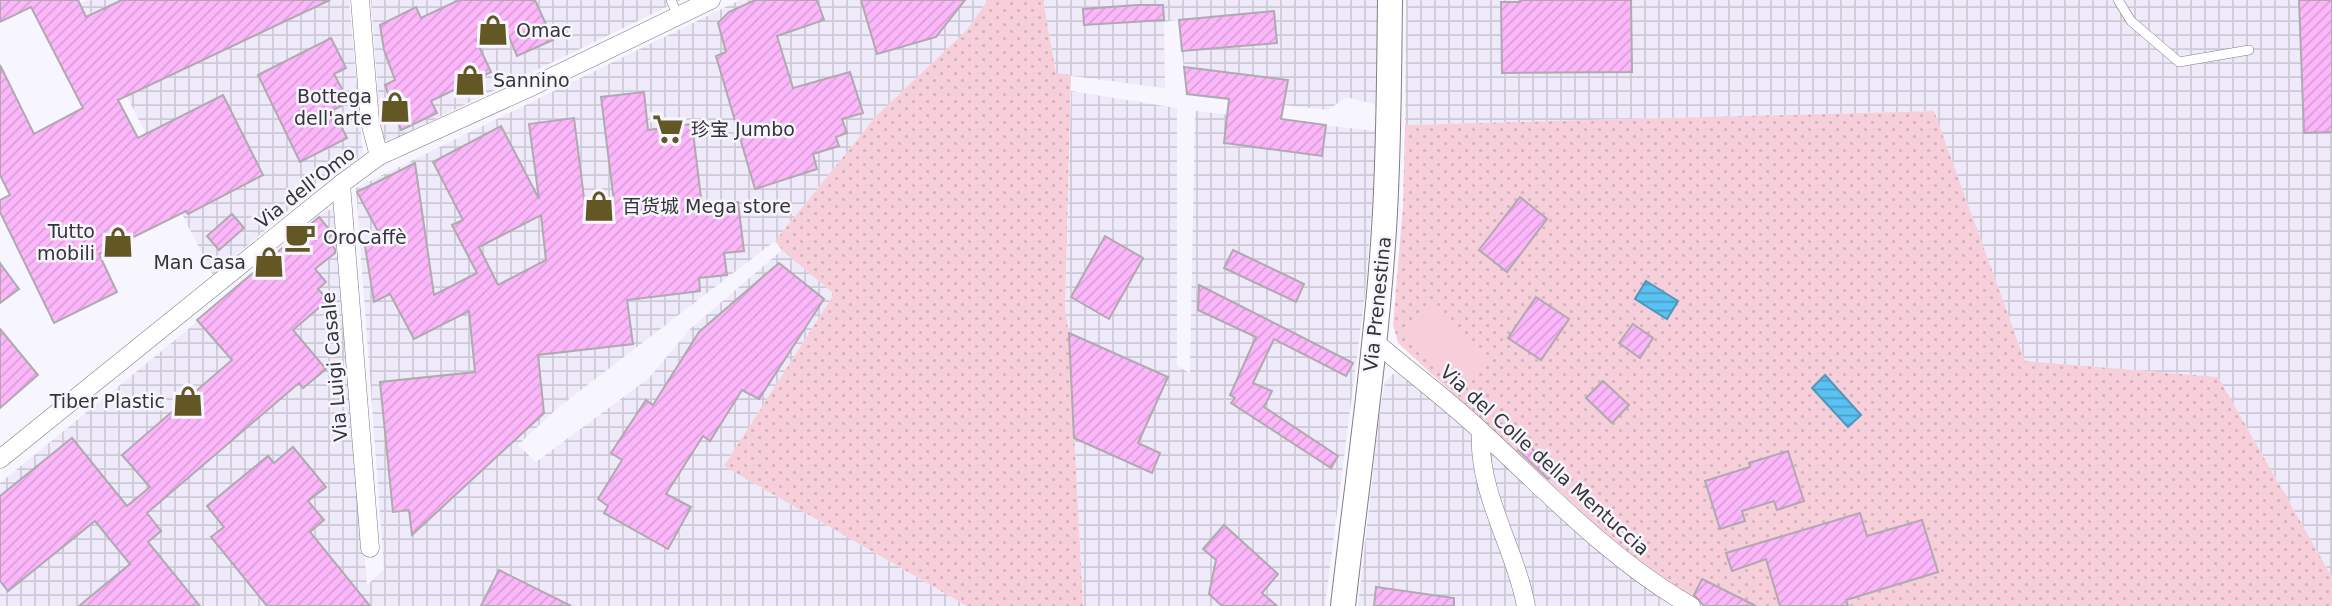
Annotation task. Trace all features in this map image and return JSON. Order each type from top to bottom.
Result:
[{"type":"main road","name":"Via Prenestina","points":[[1343,606],[1374,341],[1387,178],[1390,0]]},
{"type":"street","points":[[359,0],[370,122],[379,156]]},
{"type":"street","name":"Via dell'Omo","points":[[0,459],[379,156],[675,8],[710,0]]},
{"type":"street","name":"Via Luigi Casale","points":[[341,184],[370,548]]},
{"type":"street","name":"Via del Colle della Mentuccia","points":[[1374,341],[1435,389],[1632,567],[1691,606]]},
{"type":"street","points":[[1481,431],[1481,456],[1487,483],[1525,606]]},
{"type":"lane","points":[[2118,0],[2131,21],[2179,62],[2249,50]]},
{"type":"shaded area","points":[[27,0],[78,0],[80,3],[89,0],[349,0],[363,152],[360,157],[330,173],[310,189],[303,181],[283,195],[291,208],[213,275],[80,4],[39,23]]},
{"type":"shaded area","points":[[371,0],[681,0],[388,142],[381,137]]},
{"type":"shaded area","points":[[740,0],[988,0],[966,31],[877,115],[775,241],[560,406],[518,445],[536,462],[649,378],[690,329],[782,250],[834,294],[724,466],[967,606],[0,606],[0,483],[180,336],[325,211],[334,209],[367,585],[384,569],[356,188]]},
{"type":"shaded area","points":[[988,0],[1043,0],[1056,73],[1071,75],[1065,310],[1069,333],[1083,606],[967,606],[724,466],[834,294],[775,241],[877,115],[966,31]]},
{"type":"shaded area","points":[[1043,0],[1379,0],[1378,105],[1346,97],[1328,110],[1187,94],[1178,20],[1164,22],[1165,88],[1056,74]]},
{"type":"shaded area","points":[[1406,0],[2332,0],[2332,577],[2218,377],[2025,361],[1934,111],[1405,125]]},
{"type":"shaded area","points":[[1071,91],[1177,108],[1177,366],[1190,373],[1195,111],[1378,131],[1365,294],[1325,606],[1083,606],[1069,333],[1065,310]]},
{"type":"shaded area","points":[[1934,111],[2025,361],[2218,377],[2332,577],[2332,606],[1708,606],[1683,595],[1632,558],[1398,343],[1393,325],[1403,206],[1405,125]]},
{"type":"shaded area","points":[[1432,306],[1490,359],[1463,388],[1406,334]]},
{"type":"shaded area","points":[[1393,374],[1403,375],[1414,383],[1622,570],[1671,606],[1358,606],[1380,410],[1385,382]]},
{"type":"water","points":[[1646,281],[1678,301],[1667,319],[1635,299]]},
{"type":"water","points":[[1825,375],[1861,415],[1848,427],[1812,388]]},
{"type":"building","points":[[0,0],[78,0],[86,17],[122,0],[330,0],[118,100],[138,138],[223,95],[263,175],[188,214],[186,211],[99,254],[117,292],[54,323],[0,212],[0,200],[10,195],[0,175],[0,65],[34,134],[83,108],[31,7],[0,22]]},
{"type":"building","points":[[459,0],[535,0],[553,40],[517,56],[505,27],[476,40],[491,72],[431,101],[437,113],[401,130],[385,85],[395,80],[384,50],[380,25],[416,7],[421,18]]},
{"type":"building","points":[[755,0],[817,0],[824,20],[777,36],[793,88],[850,72],[863,113],[842,119],[847,133],[836,137],[839,146],[813,154],[817,169],[755,189],[716,56],[726,52],[718,23],[729,12]]},
{"type":"building","points":[[861,0],[965,0],[936,37],[877,54]]},
{"type":"building","points":[[1631,0],[1632,72],[1502,73],[1501,2]]},
{"type":"building","points":[[2299,0],[2332,0],[2332,132],[2304,133]]},
{"type":"building","points":[[1163,5],[1164,20],[1084,25],[1083,9]]},
{"type":"building","points":[[1274,11],[1277,43],[1182,51],[1179,20]]},
{"type":"building","points":[[331,38],[346,68],[334,74],[349,102],[333,110],[347,138],[300,162],[258,75]]},
{"type":"building","points":[[1184,67],[1288,80],[1281,119],[1326,125],[1322,156],[1224,143],[1229,99],[1187,94]]},
{"type":"building","points":[[644,92],[648,130],[692,124],[702,206],[738,202],[744,251],[724,253],[727,275],[699,278],[700,291],[627,300],[633,344],[538,355],[544,413],[412,535],[409,510],[393,512],[380,382],[475,372],[469,311],[414,339],[390,294],[374,302],[365,246],[381,237],[357,192],[415,163],[434,295],[477,273],[452,225],[463,220],[433,162],[501,126],[539,199],[529,124],[574,118],[585,206],[614,202],[601,97]],"holes":[[[541,215],[546,260],[498,285],[479,247]]]},
{"type":"building","points":[[1520,197],[1547,219],[1507,272],[1479,250]]},
{"type":"building","points":[[232,214],[244,228],[219,250],[207,236]]},
{"type":"building","points":[[319,217],[333,234],[327,239],[335,249],[335,253],[315,269],[326,282],[318,289],[328,300],[293,330],[326,369],[303,388],[299,383],[147,513],[161,531],[148,542],[200,606],[79,606],[130,564],[95,521],[8,591],[0,581],[0,496],[72,438],[127,506],[150,487],[122,455],[232,360],[197,320]]},
{"type":"building","points":[[1105,236],[1143,258],[1109,319],[1071,297]]},
{"type":"building","points":[[1233,250],[1304,284],[1296,302],[1224,268]]},
{"type":"building","points":[[0,263],[19,289],[0,303]]},
{"type":"building","points":[[779,263],[824,299],[759,399],[742,390],[710,441],[703,436],[666,494],[691,507],[668,549],[604,513],[608,506],[598,499],[622,460],[611,453],[646,400],[653,405],[699,332]]},
{"type":"building","points":[[1199,285],[1353,363],[1346,376],[1274,339],[1253,383],[1272,391],[1264,407],[1338,456],[1331,468],[1231,403],[1235,398],[1230,395],[1256,337],[1198,310]]},
{"type":"building","points":[[1536,297],[1569,319],[1541,360],[1508,338]]},
{"type":"building","points":[[1633,324],[1653,338],[1640,358],[1619,343]]},
{"type":"building","points":[[0,329],[38,375],[0,408]]},
{"type":"building","points":[[1069,333],[1168,377],[1138,443],[1160,453],[1152,473],[1074,438]]},
{"type":"building","points":[[1603,381],[1629,405],[1612,423],[1586,398]]},
{"type":"building","points":[[1525,442],[1556,471],[1548,479],[1518,450]]},
{"type":"building","points":[[293,447],[326,487],[308,501],[324,520],[310,532],[370,606],[267,606],[211,537],[224,527],[207,506],[268,456],[274,463]]},
{"type":"building","points":[[1788,451],[1804,501],[1777,510],[1774,501],[1742,511],[1745,521],[1720,529],[1705,481],[1750,467],[1749,463]]},
{"type":"building","points":[[1860,513],[1867,536],[1922,520],[1938,572],[1846,600],[1848,606],[1780,606],[1766,559],[1732,571],[1726,553]]},
{"type":"building","points":[[1224,525],[1278,574],[1262,593],[1277,606],[1222,606],[1209,594],[1216,560],[1203,549]]},
{"type":"building","points":[[499,570],[571,606],[481,606]]},
{"type":"building","points":[[1702,579],[1756,606],[1704,606],[1694,595]]},
{"type":"building","points":[[1376,587],[1454,598],[1454,606],[1374,606]]},
{"type":"place","name":"Omac","points":[[493,30]]},
{"type":"place","name":"Sannino","points":[[470,80]]},
{"type":"place","name":"Bottega dell'arte","points":[[395,107]]},
{"type":"place","name":"珍宝 Jumbo","points":[[668,129]]},
{"type":"place","name":"百货城 Mega store","points":[[599,206]]},
{"type":"place","name":"OroCaffè","points":[[300,237]]},
{"type":"place","name":"Tutto mobili","points":[[118,242]]},
{"type":"place","name":"Man Casa","points":[[269,262]]},
{"type":"place","name":"Tiber Plastic","points":[[188,401]]}]
